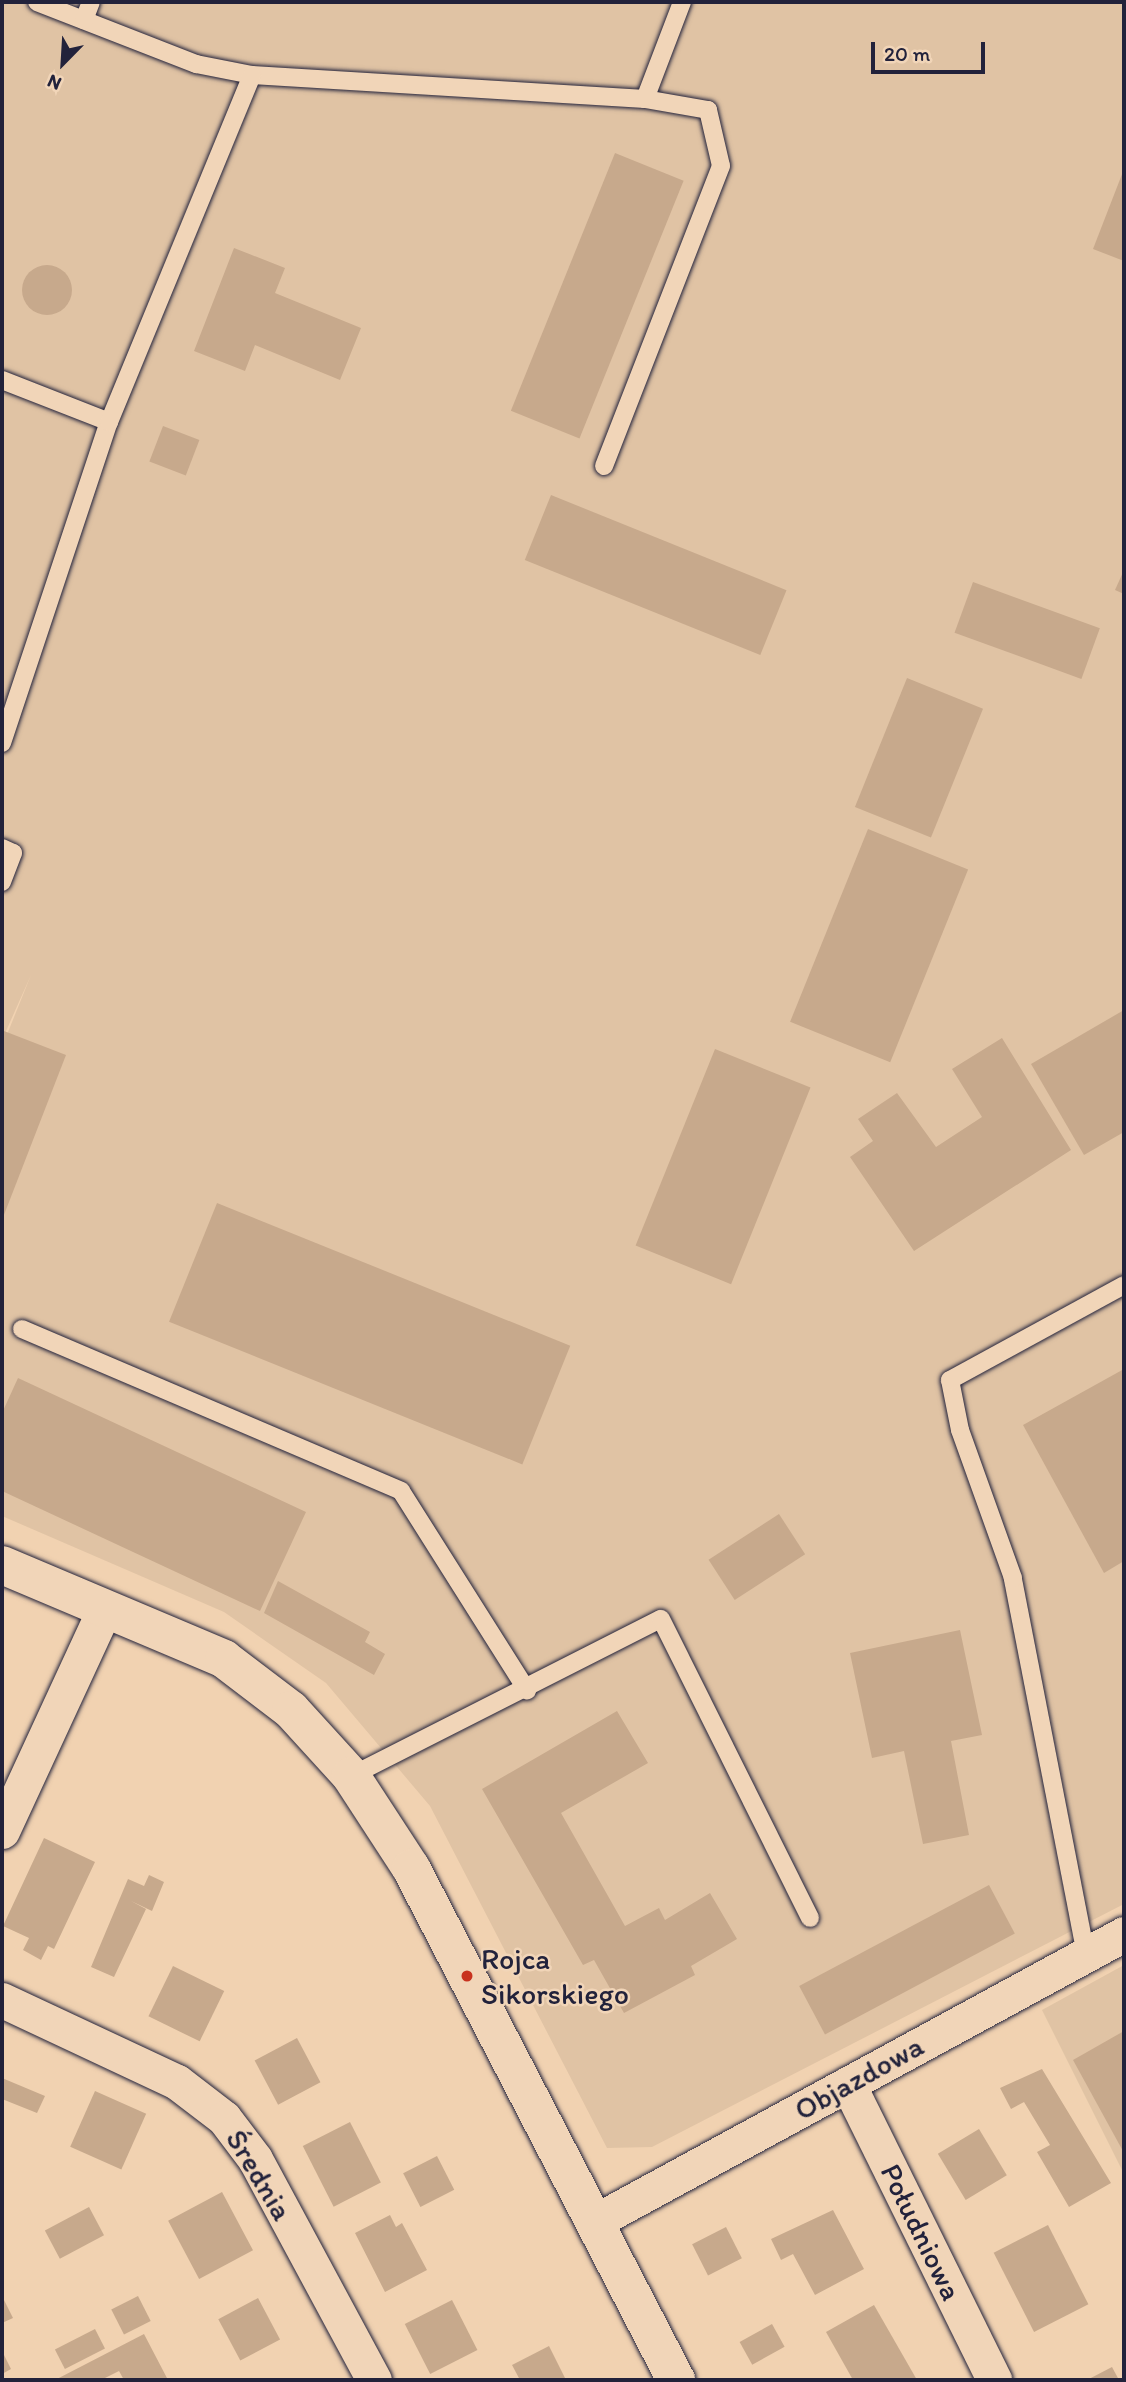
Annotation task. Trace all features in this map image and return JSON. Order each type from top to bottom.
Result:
[{"type":"street","points":[[2,1565],[183,1639],[260,1682],[351,1776],[411,1868],[676,2380]]},
{"type":"street","points":[[2,1831],[105,1608]]},
{"type":"street","name":"Objazdowa","points":[[594,2222],[1086,1955],[1123,1939]]},
{"type":"street","name":"Średnia","points":[[2,2000],[177,2082],[224,2118],[255,2159],[374,2380]]},
{"type":"street","name":"Południowa","points":[[848,2084],[995,2380]]},
{"type":"lane","points":[[37,2],[196,64],[252,75],[645,99],[708,110],[721,166],[604,466]]},
{"type":"lane","points":[[84,20],[91,2]]},
{"type":"lane","points":[[645,99],[682,2]]},
{"type":"lane","points":[[2,743],[109,422],[252,75]]},
{"type":"lane","points":[[2,380],[109,422]]},
{"type":"lane","points":[[2,848],[13,853],[2,882]]},
{"type":"lane","points":[[1086,1955],[1013,1577],[960,1430],[950,1380],[1124,1285]]},
{"type":"lane","points":[[22,1329],[401,1491],[527,1690]]},
{"type":"lane","points":[[351,1776],[527,1690],[661,1619],[810,1918]]},
{"type":"shaded area","points":[[2,2],[1124,2],[1124,1904],[652,2147],[607,2148],[430,1806],[326,1683],[224,1612],[2,1516],[2,1047],[31,975],[2,1040]]},
{"type":"shaded area","points":[[1124,1965],[1124,2174],[1042,2010]]},
{"type":"building","points":[[615,153],[684,181],[579,438],[511,411]]},
{"type":"building","points":[[1124,169],[1124,261],[1093,249]]},
{"type":"building","points":[[234,248],[285,268],[275,293],[361,328],[340,380],[255,345],[245,371],[194,351]]},
{"type":"building","points":[[47,265],[64,273],[72,290],[64,307],[47,315],[30,307],[22,290],[30,273]]},
{"type":"building","points":[[163,426],[199,440],[186,475],[149,461]]},
{"type":"building","points":[[551,495],[787,590],[760,655],[525,560]]},
{"type":"building","points":[[1124,570],[1124,594],[1115,590]]},
{"type":"building","points":[[973,582],[1100,628],[1081,679],[955,633]]},
{"type":"building","points":[[907,678],[983,709],[931,838],[855,807]]},
{"type":"building","points":[[868,829],[968,869],[890,1062],[790,1022]]},
{"type":"building","points":[[1124,1010],[1124,1132],[1084,1155],[1031,1064]]},
{"type":"building","points":[[4,1031],[66,1055],[2,1220],[2,1038]]},
{"type":"building","points":[[1002,1038],[1071,1150],[914,1251],[850,1157],[873,1141],[858,1119],[897,1093],[936,1147],[982,1117],[952,1069]]},
{"type":"building","points":[[715,1049],[810,1088],[731,1284],[636,1246]]},
{"type":"building","points":[[217,1203],[570,1346],[522,1464],[169,1322]]},
{"type":"building","points":[[1124,1369],[1124,1561],[1104,1573],[1023,1425]]},
{"type":"building","points":[[18,1378],[306,1512],[260,1611],[2,1491],[2,1413]]},
{"type":"building","points":[[779,1514],[805,1554],[735,1600],[709,1560]]},
{"type":"building","points":[[278,1581],[370,1632],[365,1642],[385,1654],[374,1675],[264,1613]]},
{"type":"building","points":[[960,1630],[982,1735],[951,1741],[969,1835],[923,1844],[904,1751],[872,1758],[850,1653]]},
{"type":"building","points":[[617,1711],[648,1763],[561,1813],[625,1926],[659,1908],[665,1920],[710,1893],[737,1939],[691,1966],[695,1975],[624,2013],[594,1960],[583,1965],[482,1789]]},
{"type":"building","points":[[44,1838],[95,1862],[54,1949],[48,1946],[41,1960],[23,1950],[29,1938],[3,1926]]},
{"type":"building","points":[[149,1875],[164,1882],[152,1911],[131,1901],[146,1909],[114,1977],[91,1967],[128,1879],[144,1886]]},
{"type":"building","points":[[989,1885],[1015,1934],[825,2034],[799,1986]]},
{"type":"building","points":[[173,1966],[224,1991],[200,2041],[148,2016]]},
{"type":"building","points":[[1124,2031],[1124,2153],[1073,2060]]},
{"type":"building","points":[[297,2038],[320,2082],[278,2105],[255,2061]]},
{"type":"building","points":[[1042,2069],[1111,2183],[1069,2207],[1037,2152],[1050,2145],[1024,2102],[1011,2109],[1000,2088]]},
{"type":"building","points":[[2,2078],[45,2096],[37,2113],[2,2099]]},
{"type":"building","points":[[95,2091],[146,2114],[121,2170],[70,2147]]},
{"type":"building","points":[[350,2122],[381,2183],[334,2207],[303,2146]]},
{"type":"building","points":[[979,2129],[1007,2175],[966,2200],[938,2154]]},
{"type":"building","points":[[437,2156],[454,2190],[420,2207],[403,2173]]},
{"type":"building","points":[[222,2192],[253,2250],[199,2279],[168,2221]]},
{"type":"building","points":[[89,2207],[104,2235],[60,2259],[45,2230]]},
{"type":"building","points":[[833,2210],[864,2269],[815,2295],[793,2254],[781,2260],[771,2239]]},
{"type":"building","points":[[390,2215],[396,2227],[402,2223],[427,2270],[385,2292],[355,2233]]},
{"type":"building","points":[[1048,2225],[1088,2304],[1034,2332],[994,2253]]},
{"type":"building","points":[[726,2227],[742,2258],[708,2275],[692,2244]]},
{"type":"building","points":[[2,2296],[13,2318],[2,2323]]},
{"type":"building","points":[[138,2296],[151,2321],[124,2335],[111,2310]]},
{"type":"building","points":[[258,2298],[280,2339],[240,2361],[218,2319]]},
{"type":"building","points":[[452,2300],[477,2350],[430,2374],[405,2324]]},
{"type":"building","points":[[874,2305],[917,2380],[853,2380],[826,2332]]},
{"type":"building","points":[[772,2324],[785,2347],[752,2365],[740,2342]]},
{"type":"building","points":[[95,2329],[105,2349],[65,2369],[55,2349]]},
{"type":"building","points":[[144,2334],[168,2380],[124,2380],[119,2371],[101,2380],[55,2380]]},
{"type":"building","points":[[549,2346],[566,2380],[520,2380],[512,2365]]},
{"type":"building","points":[[2,2351],[11,2369],[2,2374]]},
{"type":"building","points":[[1112,2367],[1119,2380],[1087,2380]]},
{"type":"place","name":"Rojca Sikorskiego","points":[[467,1976]]}]
